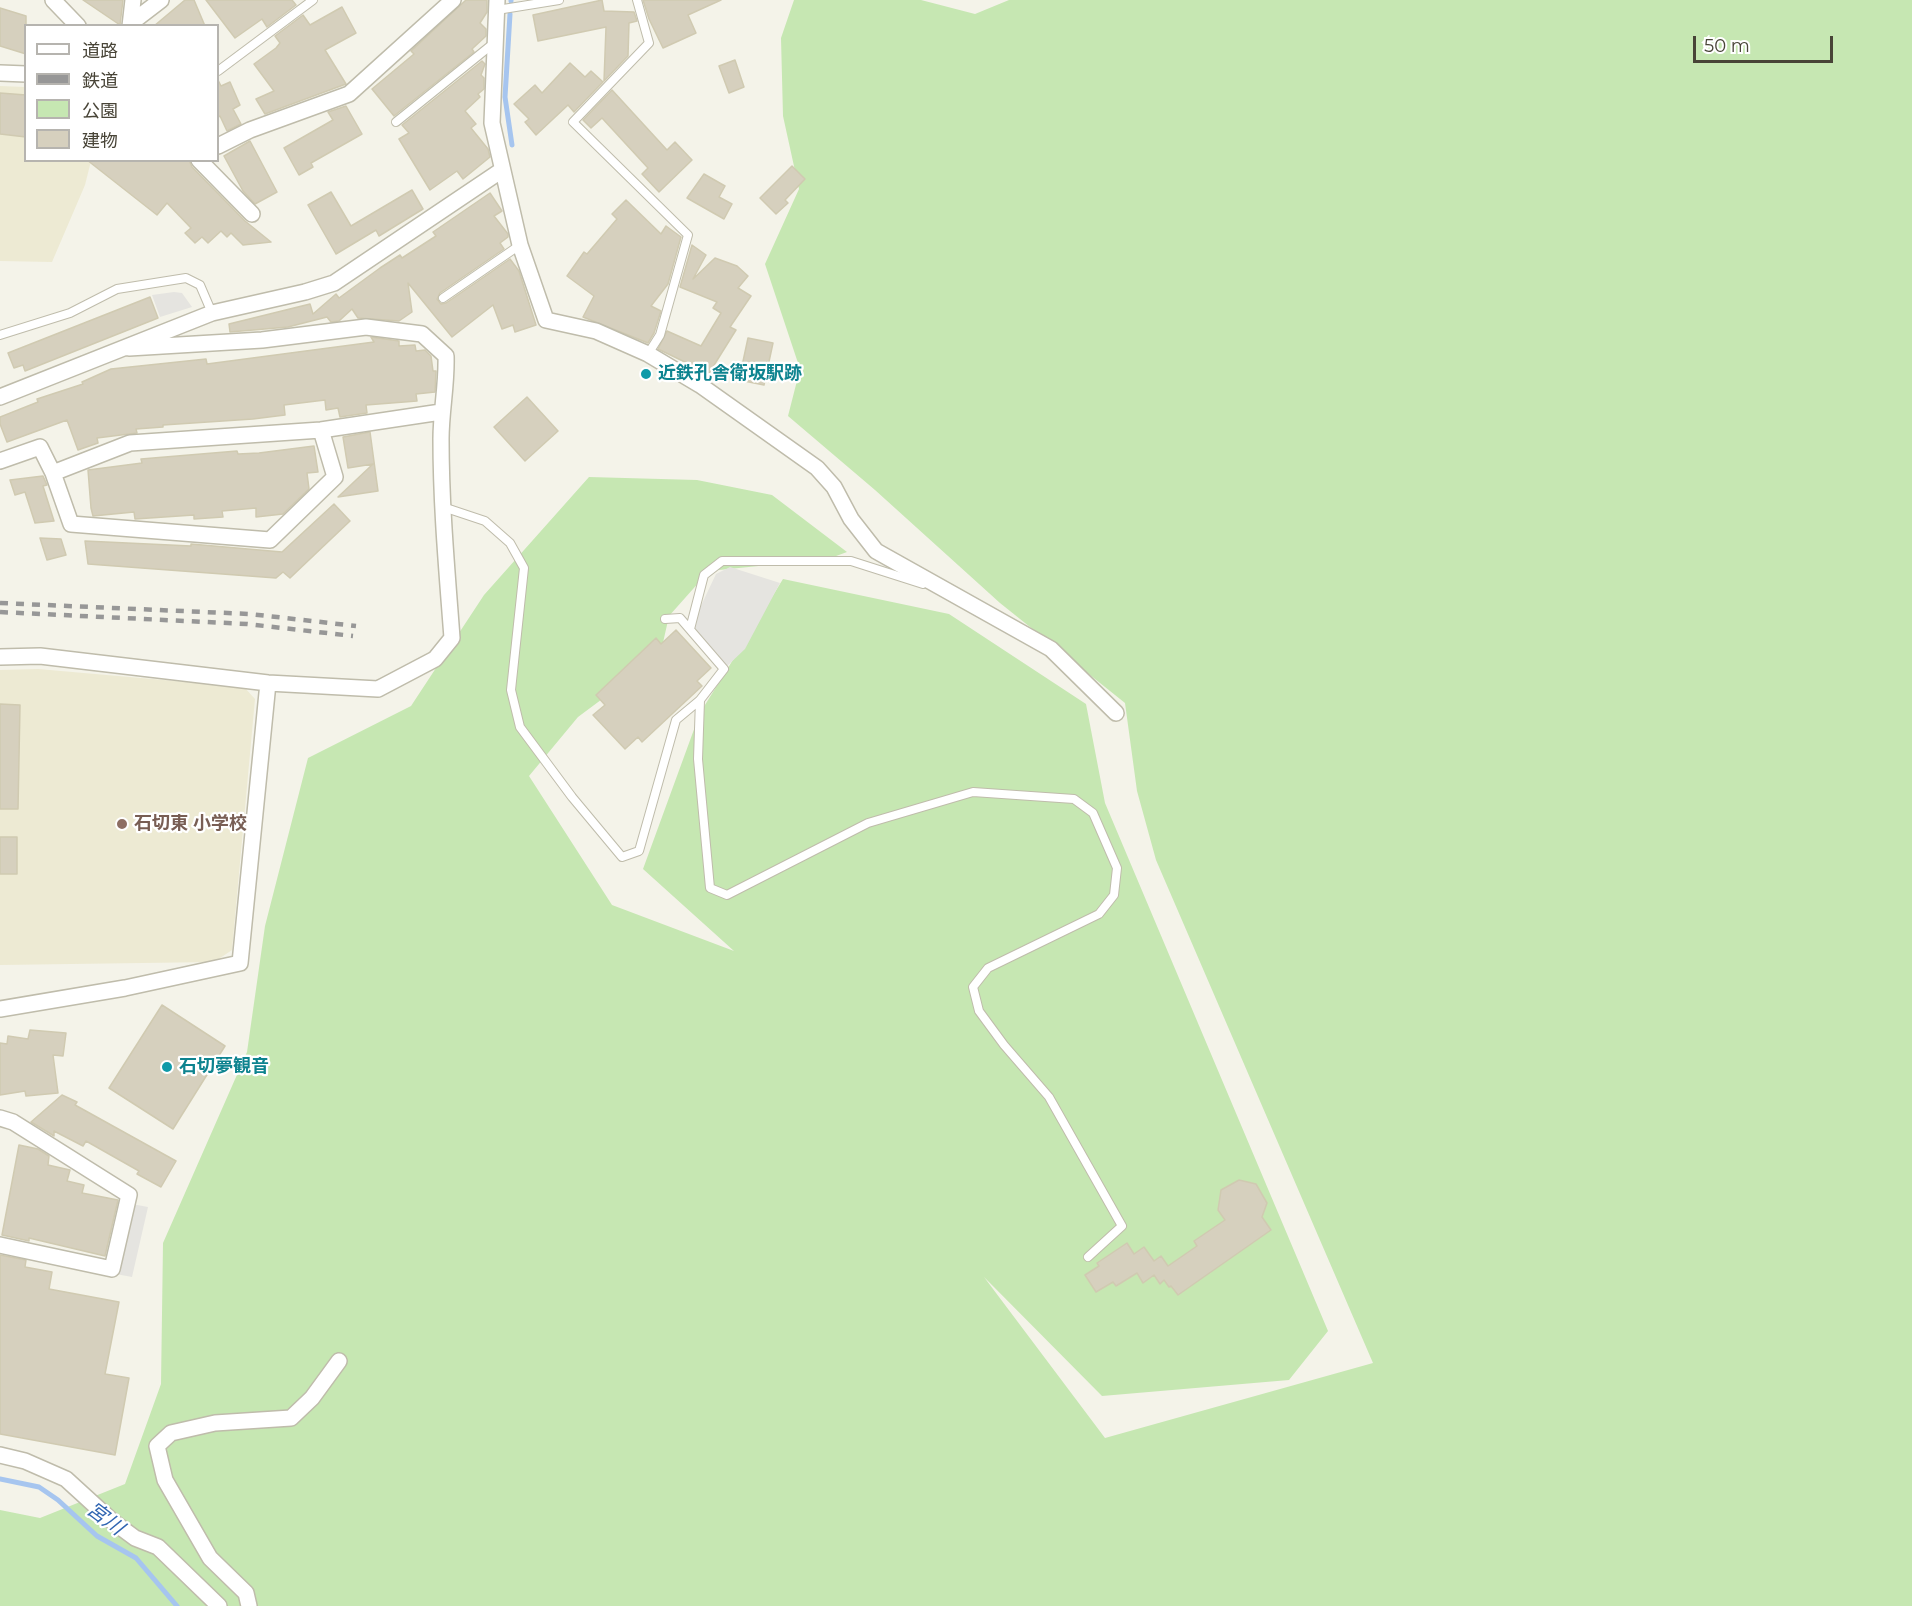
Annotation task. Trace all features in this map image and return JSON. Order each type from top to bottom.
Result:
[{"type":"street","points":[[53,0],[76,24]]},
{"type":"street","points":[[131,24],[133,0]]},
{"type":"street","points":[[131,24],[161,0]]},
{"type":"street","points":[[219,146],[250,130],[349,94],[453,0]]},
{"type":"street","points":[[497,5],[492,123],[520,245],[546,320],[596,331],[648,354],[700,384],[800,454],[834,487],[851,519],[876,551],[1051,649],[1116,712]]},
{"type":"street","points":[[0,73],[24,74]]},
{"type":"street","points":[[201,162],[252,214]]},
{"type":"street","points":[[0,397],[129,348],[212,313],[305,292],[334,283],[502,170]]},
{"type":"street","points":[[0,657],[40,656],[268,683],[378,689],[435,659],[452,638],[441,507],[441,412],[447,380],[446,356],[422,334],[366,327],[262,340],[129,348]]},
{"type":"street","points":[[53,472],[130,443],[321,430],[441,412]]},
{"type":"street","points":[[0,460],[40,447],[53,472],[71,524],[270,540],[335,477],[321,430]]},
{"type":"street","points":[[0,1009],[125,988],[240,963],[268,683]]},
{"type":"street","points":[[0,1118],[13,1122],[129,1195],[112,1269],[0,1245]]},
{"type":"street","points":[[249,1606],[246,1593],[210,1558],[165,1480],[157,1446],[171,1433],[215,1423],[291,1418],[312,1398],[339,1361]]},
{"type":"street","points":[[0,1455],[25,1461],[66,1479],[135,1538],[158,1547],[219,1606]]},
{"type":"lane","points":[[219,70],[313,0]]},
{"type":"lane","points":[[497,5],[559,0]]},
{"type":"lane","points":[[627,0],[637,2],[649,43],[573,122],[688,235],[660,335],[648,354]]},
{"type":"lane","points":[[396,122],[494,43]]},
{"type":"lane","points":[[443,298],[520,245]]},
{"type":"lane","points":[[0,335],[70,313],[117,289],[186,278],[200,285],[212,313]]},
{"type":"lane","points":[[441,507],[485,521],[510,543],[524,568],[511,690],[520,727],[572,797],[622,857],[639,851],[676,720],[700,700],[724,669],[680,618],[665,619]]},
{"type":"lane","points":[[690,629],[705,575],[722,561],[851,561],[924,584],[964,602]]},
{"type":"lane","points":[[700,700],[698,759],[710,888],[728,895],[868,823],[973,792],[1074,799],[1093,813],[1117,868],[1114,895],[1098,914],[988,968],[973,987],[979,1011],[1004,1045],[1049,1097],[1122,1226],[1088,1257]]},
{"type":"shaded area","points":[[0,86],[24,87],[24,162],[91,162],[85,185],[52,262],[0,261]]},
{"type":"shaded area","points":[[182,293],[192,307],[160,317],[152,295]]},
{"type":"shaded area","points":[[730,567],[780,583],[745,649],[724,669],[690,629],[716,574]]},
{"type":"shaded area","name":"石切東 小学校","points":[[38,669],[244,687],[255,699],[232,950],[214,962],[0,965],[0,670]]},
{"type":"shaded area","points":[[132,1204],[148,1207],[132,1277],[116,1274]]},
{"type":"green space","points":[[794,0],[921,0],[975,14],[1009,0],[1912,0],[1912,1606],[0,1606],[0,1510],[40,1518],[125,1484],[161,1384],[163,1243],[247,1052],[265,926],[308,758],[411,706],[484,595],[589,477],[697,480],[772,495],[847,552],[828,559],[709,571],[669,616],[660,656],[578,717],[529,776],[612,905],[734,951],[643,869],[700,713],[783,579],[949,614],[1086,704],[1105,803],[1328,1331],[1289,1380],[1102,1396],[984,1277],[1105,1438],[1373,1363],[1156,860],[1137,791],[1125,703],[1000,603],[875,490],[788,416],[800,369],[765,264],[799,189],[783,116],[781,38]]},
{"type":"building","points":[[83,0],[123,0],[119,24]]},
{"type":"building","points":[[185,0],[194,0],[204,24],[156,24]]},
{"type":"building","points":[[206,0],[292,0],[296,5],[267,27],[262,19],[235,38]]},
{"type":"building","points":[[466,0],[487,0],[487,12],[480,23],[486,29],[486,36],[472,49],[474,52],[394,116],[372,89],[414,54],[411,51]]},
{"type":"building","points":[[602,0],[604,11],[634,12],[637,21],[629,23],[628,56],[604,81],[606,27],[538,41],[533,15]]},
{"type":"building","points":[[643,0],[721,0],[688,15],[696,33],[663,48]]},
{"type":"building","points":[[342,7],[356,33],[325,50],[346,84],[265,114],[256,99],[274,91],[254,64],[280,43],[275,36],[303,15],[310,25]]},
{"type":"building","points":[[0,8],[26,16],[24,53],[0,46]]},
{"type":"building","points":[[735,60],[744,87],[729,93],[719,66]]},
{"type":"building","points":[[482,61],[485,64],[481,75],[484,78],[484,89],[478,94],[480,97],[465,111],[476,124],[471,128],[488,149],[490,157],[463,179],[457,171],[430,190],[399,139],[409,133],[402,125]]},
{"type":"building","points":[[570,63],[585,77],[591,71],[603,82],[574,112],[568,105],[536,135],[525,122],[529,119],[514,104],[535,85],[542,93]]},
{"type":"building","points":[[219,82],[221,86],[230,82],[240,105],[233,109],[241,124],[227,131],[220,116]]},
{"type":"building","points":[[612,90],[667,150],[675,142],[692,160],[659,192],[642,174],[648,168],[602,118],[591,128],[583,120]]},
{"type":"building","points":[[0,93],[24,95],[24,137],[0,134]]},
{"type":"building","points":[[346,106],[362,134],[311,163],[313,167],[299,175],[284,148],[333,120],[328,112]]},
{"type":"building","points":[[250,141],[277,192],[255,204],[243,191],[224,156]]},
{"type":"building","points":[[90,162],[190,162],[192,167],[245,221],[271,242],[243,245],[231,233],[227,237],[221,231],[208,243],[202,237],[195,243],[185,233],[191,228],[167,203],[157,215]]},
{"type":"building","points":[[792,166],[805,179],[785,200],[788,203],[776,214],[760,198]]},
{"type":"building","points":[[704,174],[725,186],[719,197],[732,204],[724,219],[687,198]]},
{"type":"building","points":[[412,190],[423,209],[379,236],[376,230],[336,254],[308,205],[331,192],[351,226]]},
{"type":"building","points":[[490,193],[502,211],[494,216],[508,234],[508,237],[500,243],[504,249],[440,293],[437,299],[441,304],[446,303],[510,259],[519,271],[536,325],[515,332],[513,325],[502,329],[493,305],[452,337],[408,283],[412,312],[399,321],[358,318],[352,309],[339,321],[331,322],[327,317],[288,327],[230,332],[229,324],[310,304],[313,314],[336,294],[339,298],[400,255],[402,258],[436,236],[433,232]]},
{"type":"building","points":[[626,200],[661,234],[666,226],[681,237],[668,284],[651,306],[661,311],[648,343],[583,317],[594,296],[567,276],[584,252],[587,254],[617,219],[612,214]]},
{"type":"building","points":[[692,245],[706,255],[693,279],[715,258],[737,266],[748,276],[738,288],[751,296],[730,327],[736,330],[706,378],[688,366],[689,364],[658,349],[667,331],[701,346],[721,313],[713,308],[717,302],[680,287]]},
{"type":"building","points":[[150,297],[158,318],[25,371],[23,365],[14,368],[8,353]]},
{"type":"building","points":[[371,337],[399,341],[399,346],[415,345],[416,351],[425,350],[431,356],[433,371],[436,371],[435,392],[416,394],[417,401],[366,405],[367,413],[340,417],[338,408],[326,410],[325,400],[284,405],[285,415],[136,429],[137,433],[97,438],[98,443],[78,450],[67,420],[7,442],[0,424],[0,417],[38,402],[37,399],[83,384],[82,382],[111,369],[206,359],[207,364],[374,342]]},
{"type":"building","points":[[748,338],[773,343],[764,385],[739,380]]},
{"type":"building","points":[[527,397],[558,431],[525,461],[494,427]]},
{"type":"building","points":[[370,432],[378,491],[338,497],[373,464],[348,468],[343,437]]},
{"type":"building","points":[[314,446],[318,472],[307,473],[309,489],[283,514],[256,517],[256,508],[222,511],[223,517],[194,519],[194,515],[135,519],[134,512],[93,516],[88,470],[142,463],[141,459],[237,451],[238,454],[259,453]]},
{"type":"building","points":[[43,476],[47,485],[43,486],[54,521],[35,523],[25,492],[15,495],[10,480]]},
{"type":"building","points":[[334,504],[350,521],[290,578],[283,572],[276,578],[88,564],[85,541],[191,546],[191,544],[282,552]]},
{"type":"building","points":[[40,538],[61,539],[66,555],[47,560]]},
{"type":"building","points":[[676,630],[711,668],[697,681],[702,686],[642,742],[638,737],[625,749],[593,715],[605,705],[596,695],[656,638],[661,644]]},
{"type":"building","points":[[0,704],[20,705],[18,809],[0,809]]},
{"type":"building","points":[[0,837],[17,837],[17,874],[0,874]]},
{"type":"building","name":"石切夢観音","points":[[162,1005],[225,1046],[173,1129],[109,1088]]},
{"type":"building","points":[[30,1030],[66,1033],[63,1056],[53,1055],[58,1093],[26,1096],[25,1091],[0,1095],[0,1043],[7,1044],[8,1036],[28,1039]]},
{"type":"building","points":[[62,1095],[77,1102],[75,1105],[176,1161],[161,1187],[137,1174],[139,1171],[86,1141],[83,1146],[54,1131],[54,1136],[31,1122]]},
{"type":"building","points":[[19,1145],[38,1149],[49,1156],[48,1165],[70,1170],[67,1181],[84,1185],[82,1193],[118,1200],[105,1256],[29,1238],[29,1241],[2,1235]]},
{"type":"building","points":[[1239,1180],[1256,1184],[1267,1203],[1262,1217],[1271,1230],[1178,1295],[1164,1280],[1160,1284],[1154,1275],[1143,1283],[1137,1273],[1116,1286],[1113,1282],[1096,1292],[1085,1275],[1099,1266],[1097,1263],[1127,1243],[1134,1254],[1144,1247],[1154,1261],[1161,1256],[1168,1266],[1197,1246],[1194,1241],[1225,1220],[1218,1210],[1221,1190]]},
{"type":"building","points":[[0,1255],[26,1260],[25,1267],[52,1272],[49,1289],[119,1302],[105,1374],[129,1378],[115,1455],[0,1434]]},
{"type":"waterway","points":[[510,14],[505,97],[512,145]]},
{"type":"waterway","name":"宮川","points":[[0,1479],[39,1487],[58,1500],[97,1536],[136,1558],[177,1606]]},
{"type":"railway","points":[[0,603],[250,614],[356,626]]},
{"type":"railway","points":[[0,612],[247,624],[353,636]]},
{"type":"place","name":"近鉄孔舎衛坂駅跡","points":[[646,374]]},
{"type":"place","name":"石切東 小学校","points":[[122,824]]},
{"type":"place","name":"石切夢観音","points":[[167,1067]]}]
